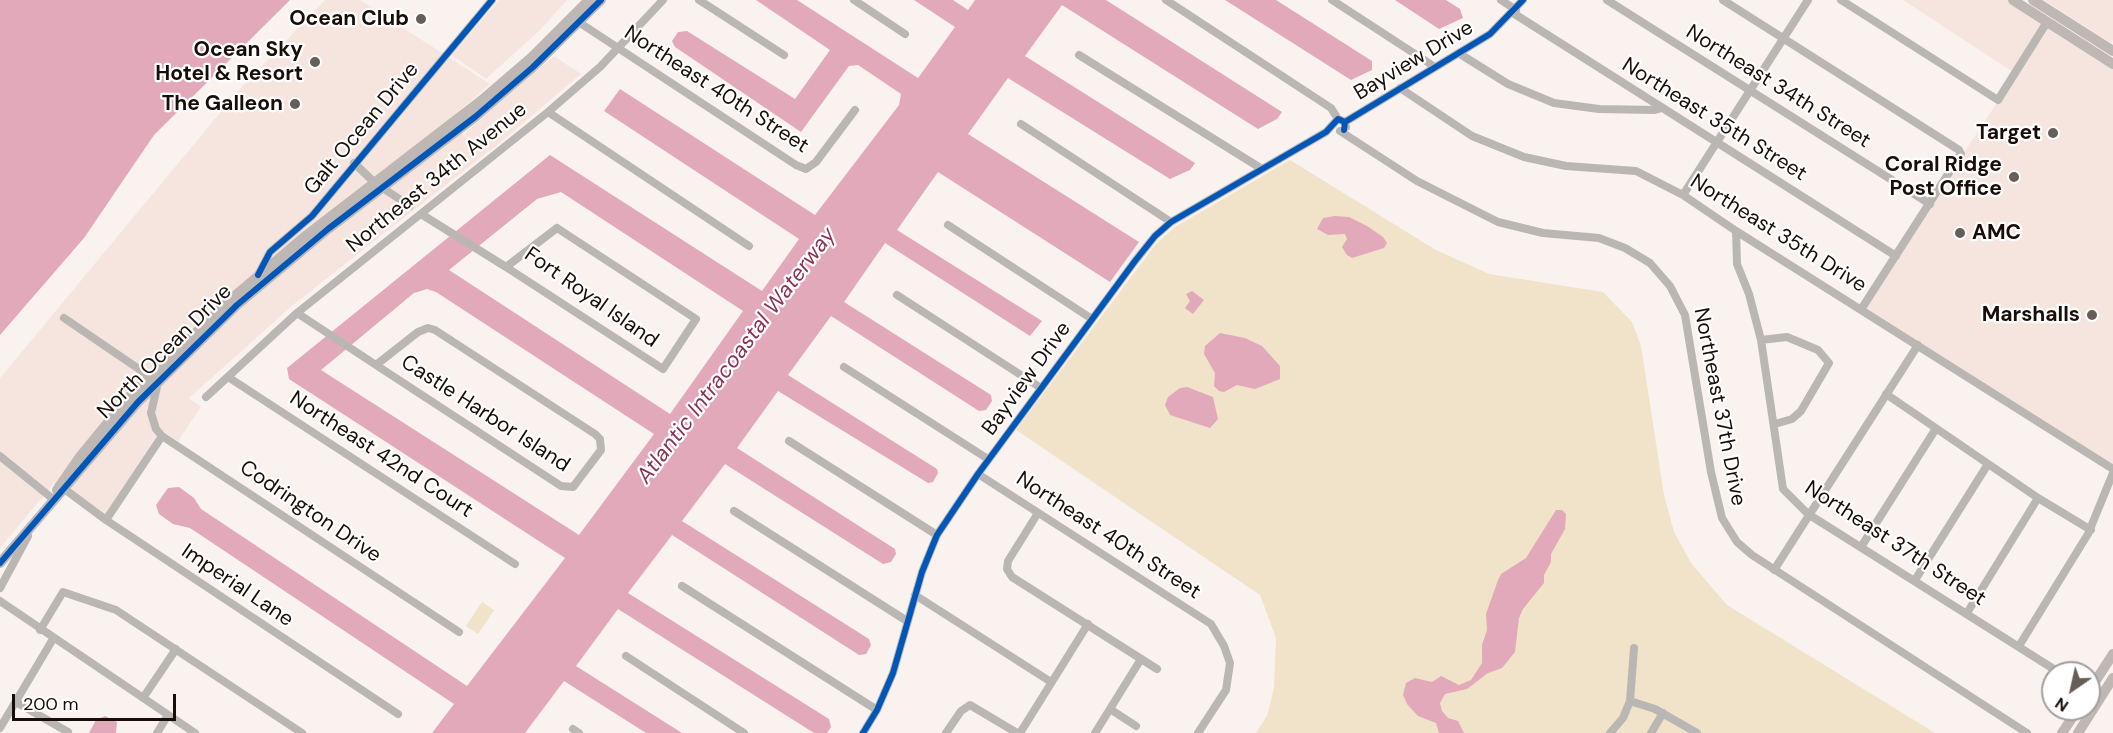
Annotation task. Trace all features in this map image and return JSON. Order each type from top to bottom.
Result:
[{"type":"main road","points":[[575,20],[589,0]]},
{"type":"main road","points":[[308,240],[379,185],[475,117],[575,20],[601,0]]},
{"type":"main road","points":[[2013,0],[2047,22],[2112,55]]},
{"type":"main road","points":[[2033,0],[2112,55]]},
{"type":"main road","points":[[2034,14],[2042,14],[2048,9]]},
{"type":"main road","points":[[2047,22],[2050,19],[2062,18]]},
{"type":"main road","name":"North Ocean Drive","points":[[62,487],[132,409],[155,379],[258,276],[308,240]]},
{"type":"main road","name":"North Ocean Drive","points":[[0,563],[35,523],[117,410],[155,379],[308,240]]},
{"type":"main road","points":[[2101,672],[2113,654]]},
{"type":"main road","points":[[2101,696],[2113,678]]},
{"type":"street","name":"Galt Ocean Drive","points":[[258,276],[270,252],[312,216],[492,0]]},
{"type":"street","name":"Northeast 34th Avenue","points":[[206,397],[297,313],[548,112],[616,49],[663,0]]},
{"type":"street","points":[[699,0],[784,55]]},
{"type":"street","points":[[854,0],[905,34]]},
{"type":"street","name":"Northeast 37th Drive","points":[[1166,0],[1331,108],[1340,126],[1354,141],[1417,181],[1498,222],[1543,233],[1599,238],[1625,248],[1650,263],[1670,285],[1686,319],[1711,472],[1722,518],[1737,542],[1774,570],[2027,733]]},
{"type":"street","points":[[1332,0],[1436,67]]},
{"type":"street","name":"Northeast 35th Street","points":[[1501,0],[1514,11],[1662,108],[1896,256]]},
{"type":"street","name":"Bayview Drive","points":[[862,733],[877,710],[893,673],[922,572],[937,535],[988,459],[1142,252],[1171,222],[1340,126],[1460,54],[1490,34],[1524,0]]},
{"type":"street","name":"Northeast 34th Street","points":[[1607,0],[1930,204]]},
{"type":"street","points":[[1723,0],[1959,150],[1960,158],[1862,308]]},
{"type":"street","points":[[1683,195],[1808,0]]},
{"type":"street","points":[[1841,0],[1998,100],[2047,22]]},
{"type":"street","name":"Northeast 40th Street","points":[[575,20],[616,49],[796,165],[806,169],[816,162],[855,110]]},
{"type":"street","points":[[1460,54],[1508,84],[1554,103],[1599,109],[1655,110],[1662,108]]},
{"type":"street","points":[[1079,56],[1262,169]]},
{"type":"street","name":"Northeast 35th Drive","points":[[1400,88],[1472,136],[1524,157],[1566,166],[1636,171],[1683,195],[2113,471]]},
{"type":"street","points":[[548,112],[749,246]]},
{"type":"street","points":[[1021,124],[1171,222]]},
{"type":"street","points":[[363,152],[365,174]]},
{"type":"street","points":[[354,163],[379,185],[410,206]]},
{"type":"street","points":[[421,214],[506,267]]},
{"type":"street","points":[[948,225],[1092,318]]},
{"type":"street","name":"Fort Royal Island","points":[[557,228],[696,319],[663,369],[506,267],[557,228]]},
{"type":"street","name":"Northeast 37th Street","points":[[1736,231],[1737,264],[1749,294],[1761,340],[1783,489],[1808,514],[2042,661]]},
{"type":"street","points":[[897,295],[1041,388]]},
{"type":"street","name":"Castle Harbor Island","points":[[297,313],[350,348],[561,486],[573,487],[578,483],[601,450],[600,440],[590,430],[435,330],[429,328],[418,332],[376,365]]},
{"type":"street","points":[[64,318],[155,379],[151,413],[156,429],[162,436],[106,520]]},
{"type":"street","points":[[1761,340],[1787,337],[1818,350],[1829,363],[1800,411],[1792,419],[1775,424]]},
{"type":"street","points":[[1774,570],[1918,345]]},
{"type":"street","points":[[844,367],[988,459]]},
{"type":"street","name":"Northeast 42nd Court","points":[[228,377],[514,564]]},
{"type":"street","points":[[1886,394],[1935,430],[2091,530]]},
{"type":"street","points":[[132,409],[141,407],[151,413]]},
{"type":"street","points":[[1861,547],[1935,430]]},
{"type":"street","name":"Codrington Drive","points":[[162,436],[459,632]]},
{"type":"street","points":[[789,441],[937,535]]},
{"type":"street","points":[[0,456],[53,499]]},
{"type":"street","points":[[1915,580],[1988,464]]},
{"type":"street","points":[[2019,646],[2091,530],[2113,471]]},
{"type":"street","name":"Northeast 40th Street","points":[[978,474],[1211,624],[1217,631],[1230,663],[1226,690],[1198,733]]},
{"type":"street","name":"Imperial Lane","points":[[62,487],[106,520],[398,714]]},
{"type":"street","points":[[1967,613],[2038,498]]},
{"type":"street","points":[[734,511],[907,621]]},
{"type":"street","points":[[1038,513],[1008,561],[1007,569],[1012,577],[1156,669]]},
{"type":"street","points":[[0,588],[35,523]]},
{"type":"street","points":[[682,586],[877,710]]},
{"type":"street","points":[[40,630],[63,592],[116,610],[302,733]]},
{"type":"street","points":[[915,595],[1051,682]]},
{"type":"street","points":[[0,601],[195,733]]},
{"type":"street","points":[[946,733],[966,706],[973,706],[1018,733],[1088,624]]},
{"type":"street","points":[[0,728],[53,639]]},
{"type":"street","points":[[1617,731],[1630,701],[1634,648]]},
{"type":"street","points":[[143,698],[176,649]]},
{"type":"street","points":[[626,656],[744,733]]},
{"type":"street","points":[[1095,733],[1141,659]]},
{"type":"street","points":[[1630,701],[1664,713],[1697,733]]},
{"type":"street","points":[[16,702],[68,732]]},
{"type":"street","points":[[1110,709],[1136,726]]},
{"type":"street","points":[[1651,733],[1664,713]]},
{"type":"street","points":[[157,733],[168,715]]},
{"type":"shaded area","points":[[325,0],[360,0],[490,84],[445,123],[489,151],[293,305],[189,398],[201,407],[178,441],[163,431],[156,436],[105,515],[56,481],[0,548],[0,378],[239,90]]},
{"type":"shaded area","points":[[499,0],[567,0],[540,30],[486,79],[452,55]]},
{"type":"shaded area","points":[[1903,0],[2010,0],[2113,66],[2113,469],[1861,308],[2016,74]]},
{"type":"shaded area","points":[[2044,0],[2113,0],[2113,40],[2111,43]]},
{"type":"shaded area","points":[[554,56],[581,74],[490,151],[464,134]]},
{"type":"shaded area","points":[[1290,160],[1436,250],[1489,274],[1603,292],[1632,322],[1641,346],[1664,495],[1674,532],[1691,563],[1727,605],[1935,733],[1256,733],[1267,716],[1274,688],[1276,638],[1260,595],[1016,430],[1156,244],[1175,227]]},
{"type":"shaded area","points":[[482,602],[494,610],[478,634],[466,626]]},
{"type":"water","points":[[0,0],[290,0],[154,135],[84,238],[0,335]]},
{"type":"water","name":"Atlantic Intracoastal Waterway","points":[[756,0],[797,0],[918,78],[955,27],[914,0],[953,0],[968,10],[975,0],[1106,0],[1282,112],[1277,119],[1258,129],[1062,5],[1025,56],[1195,163],[1190,170],[1170,179],[1008,78],[968,134],[1139,242],[1110,282],[938,172],[897,230],[1042,321],[1030,336],[885,243],[844,302],[991,395],[992,401],[986,410],[979,411],[831,316],[788,375],[937,469],[938,473],[933,482],[928,483],[778,391],[737,448],[895,549],[896,554],[891,562],[883,564],[725,464],[682,521],[869,639],[871,645],[866,654],[859,655],[672,535],[628,593],[829,719],[831,727],[827,733],[814,733],[618,609],[576,666],[682,733],[646,733],[564,681],[525,733],[432,733],[454,704],[190,528],[173,524],[159,514],[156,505],[168,488],[179,487],[194,498],[201,509],[467,686],[565,558],[289,379],[287,368],[550,155],[762,291],[799,239],[604,111],[620,89],[815,215],[899,105],[901,94],[858,65],[849,66],[801,132],[675,47],[672,41],[678,32],[687,31],[795,99],[830,50]],"holes":[[[561,192],[743,311],[670,414],[449,270],[537,199]],[[427,289],[436,292],[654,434],[579,535],[321,370],[414,293]]]},
{"type":"water","points":[[1225,0],[1276,0],[1372,61],[1372,70],[1351,80]]},
{"type":"water","points":[[1395,0],[1446,0],[1460,9],[1463,18],[1439,29]]},
{"type":"water","points":[[1349,217],[1367,226],[1383,237],[1387,243],[1384,248],[1352,258],[1342,247],[1347,239],[1345,234],[1328,235],[1317,229],[1323,218]]},
{"type":"water","points":[[1192,291],[1204,300],[1193,314],[1185,308],[1190,301],[1186,294]]},
{"type":"water","points":[[1220,333],[1245,338],[1262,346],[1280,366],[1280,379],[1255,389],[1237,385],[1224,392],[1219,391],[1214,386],[1215,373],[1204,354],[1205,346]]},
{"type":"water","points":[[1187,387],[1213,397],[1218,419],[1210,428],[1170,415],[1165,405],[1168,397],[1180,388]]},
{"type":"water","points":[[1556,510],[1562,510],[1566,514],[1565,529],[1551,554],[1551,562],[1544,575],[1544,583],[1523,609],[1519,618],[1515,652],[1502,668],[1488,673],[1467,689],[1445,694],[1440,703],[1442,711],[1448,718],[1458,721],[1464,733],[1439,733],[1436,723],[1418,716],[1407,704],[1403,695],[1406,683],[1415,678],[1432,682],[1441,676],[1459,685],[1471,680],[1482,663],[1482,645],[1487,630],[1486,614],[1501,574],[1526,558]]},
{"type":"water","points":[[105,716],[117,722],[116,733],[89,733],[96,720]]},
{"type":"cycle path","points":[[258,275],[270,252],[312,216],[492,0]]},
{"type":"cycle path","points":[[0,563],[138,402],[237,305],[328,229],[475,117],[533,67],[601,0]]},
{"type":"cycle path","points":[[1344,130],[1345,122],[1490,34],[1523,0]]},
{"type":"cycle path","points":[[863,733],[877,710],[893,673],[922,572],[937,535],[978,474],[1135,261],[1155,236],[1171,222],[1326,132],[1338,119],[1345,122]]},
{"type":"place","name":"Ocean Club","points":[[421,19]]},
{"type":"place","name":"Ocean Sky Hotel & Resort","points":[[315,62]]},
{"type":"place","name":"The Galleon","points":[[295,104]]},
{"type":"place","name":"Target","points":[[2053,133]]},
{"type":"place","name":"Coral Ridge Post Office","points":[[2014,177]]},
{"type":"place","name":"AMC","points":[[1960,233]]},
{"type":"place","name":"Marshalls","points":[[2092,315]]}]
